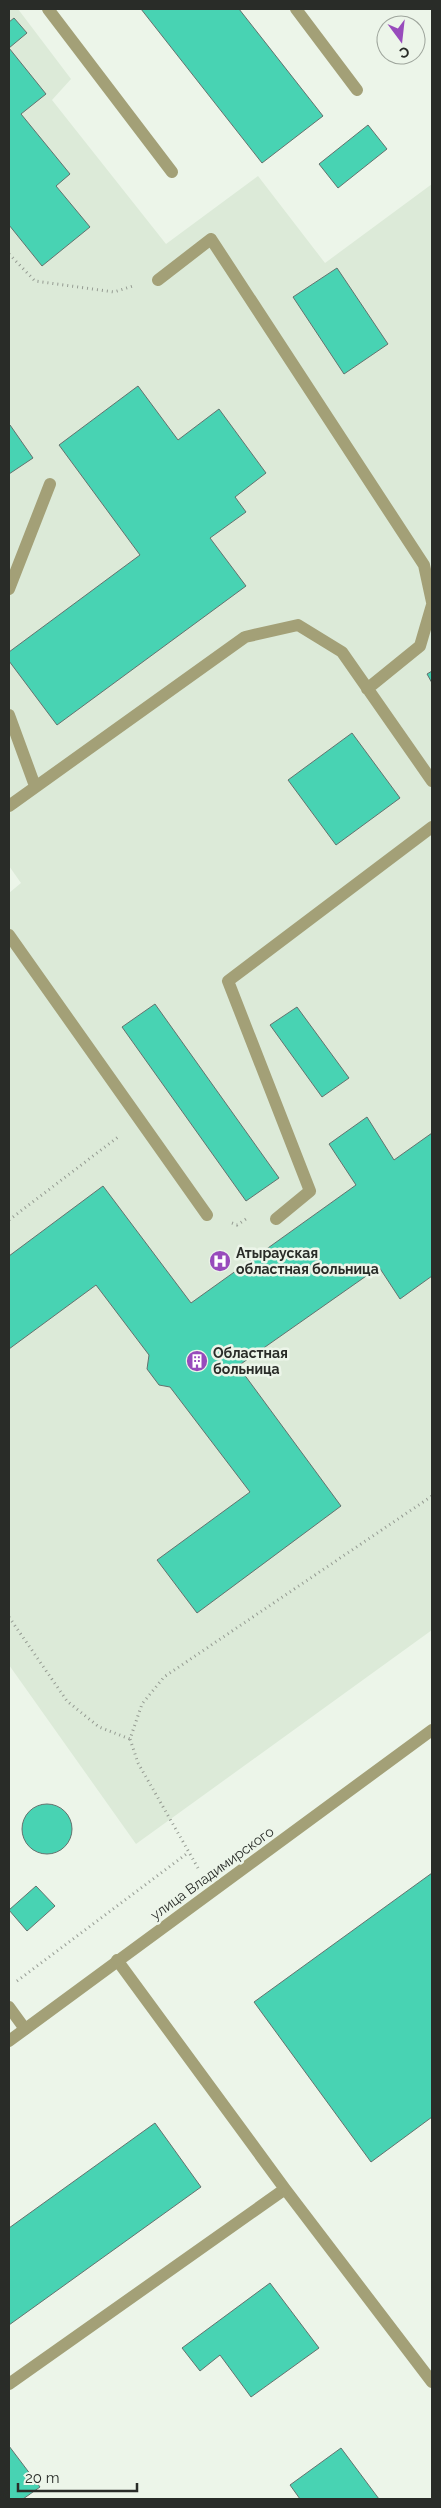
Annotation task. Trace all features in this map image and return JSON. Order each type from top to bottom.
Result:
[{"type":"street","points":[[48,9],[172,172]]},
{"type":"street","points":[[296,9],[357,90]]},
{"type":"street","points":[[158,280],[211,239],[424,565],[432,604],[420,646],[366,689]]},
{"type":"street","points":[[9,589],[50,484]]},
{"type":"street","points":[[9,806],[245,637],[298,625],[342,652],[432,781]]},
{"type":"street","points":[[9,715],[35,786]]},
{"type":"street","points":[[276,1218],[310,1191],[228,981],[432,828]]},
{"type":"street","points":[[9,935],[207,1215]]},
{"type":"street","name":"улица Владимирского","points":[[9,2040],[432,1730]]},
{"type":"street","points":[[117,1960],[285,2189],[432,2382]]},
{"type":"street","points":[[9,2007],[25,2029]]},
{"type":"street","points":[[9,2384],[285,2189]]},
{"type":"path","points":[[9,254],[35,281],[114,292],[158,280]]},
{"type":"path","points":[[9,1220],[140,1121]]},
{"type":"path","points":[[207,1215],[237,1225],[257,1211],[276,1218]]},
{"type":"path","points":[[211,1892],[138,1763],[130,1739],[142,1704],[164,1677],[432,1496]]},
{"type":"path","points":[[9,1617],[67,1700],[99,1727],[130,1739]]},
{"type":"path","points":[[9,1987],[189,1852]]},
{"type":"shaded area","name":"Атырауская областная больница","points":[[9,9],[18,9],[71,79],[52,100],[166,244],[258,176],[325,263],[432,184],[432,1630],[136,1844],[9,1665],[9,893],[21,883],[9,866]]},
{"type":"building","points":[[141,9],[239,9],[323,116],[262,163]]},
{"type":"building","points":[[14,18],[27,33],[9,48],[9,22]]},
{"type":"building","points":[[9,48],[46,94],[21,114],[70,174],[56,186],[90,227],[42,266],[9,225]]},
{"type":"building","points":[[368,125],[387,149],[338,188],[319,164]]},
{"type":"building","points":[[337,268],[388,344],[344,374],[293,297]]},
{"type":"building","points":[[138,386],[178,440],[219,409],[266,473],[235,497],[246,512],[210,538],[246,586],[57,725],[9,661],[9,652],[140,555],[59,445]]},
{"type":"building","points":[[9,426],[33,458],[9,474]]},
{"type":"building","points":[[432,671],[432,683],[427,674]]},
{"type":"building","points":[[352,733],[400,798],[336,845],[288,780]]},
{"type":"building","points":[[155,1004],[279,1178],[246,1201],[122,1027]]},
{"type":"building","points":[[297,1007],[349,1078],[322,1097],[270,1025]]},
{"type":"building","name":"Областная больница","points":[[367,1117],[394,1160],[432,1133],[432,1276],[400,1299],[379,1267],[238,1366],[341,1506],[197,1613],[157,1560],[250,1492],[170,1387],[159,1385],[147,1369],[149,1355],[96,1285],[9,1349],[9,1256],[103,1186],[191,1303],[356,1185],[329,1144]]},
{"type":"building","points":[[47,1804],[57,1806],[65,1811],[70,1819],[72,1829],[70,1839],[65,1847],[57,1852],[47,1854],[37,1852],[29,1847],[24,1839],[22,1829],[24,1819],[29,1811],[37,1806]]},
{"type":"building","points":[[432,1873],[432,2117],[371,2162],[254,2002]]},
{"type":"building","points":[[36,1886],[55,1906],[27,1931],[9,1910]]},
{"type":"building","points":[[155,2123],[201,2187],[9,2325],[9,2228]]},
{"type":"building","points":[[270,2283],[319,2348],[251,2397],[220,2355],[200,2371],[182,2348]]},
{"type":"building","points":[[9,2446],[40,2487],[23,2499],[9,2499]]},
{"type":"building","points":[[341,2448],[379,2499],[300,2499],[290,2485]]},
{"type":"place","name":"Атырауская областная больница","points":[[220,1261]]},
{"type":"place","name":"Областная больница","points":[[197,1361]]}]
